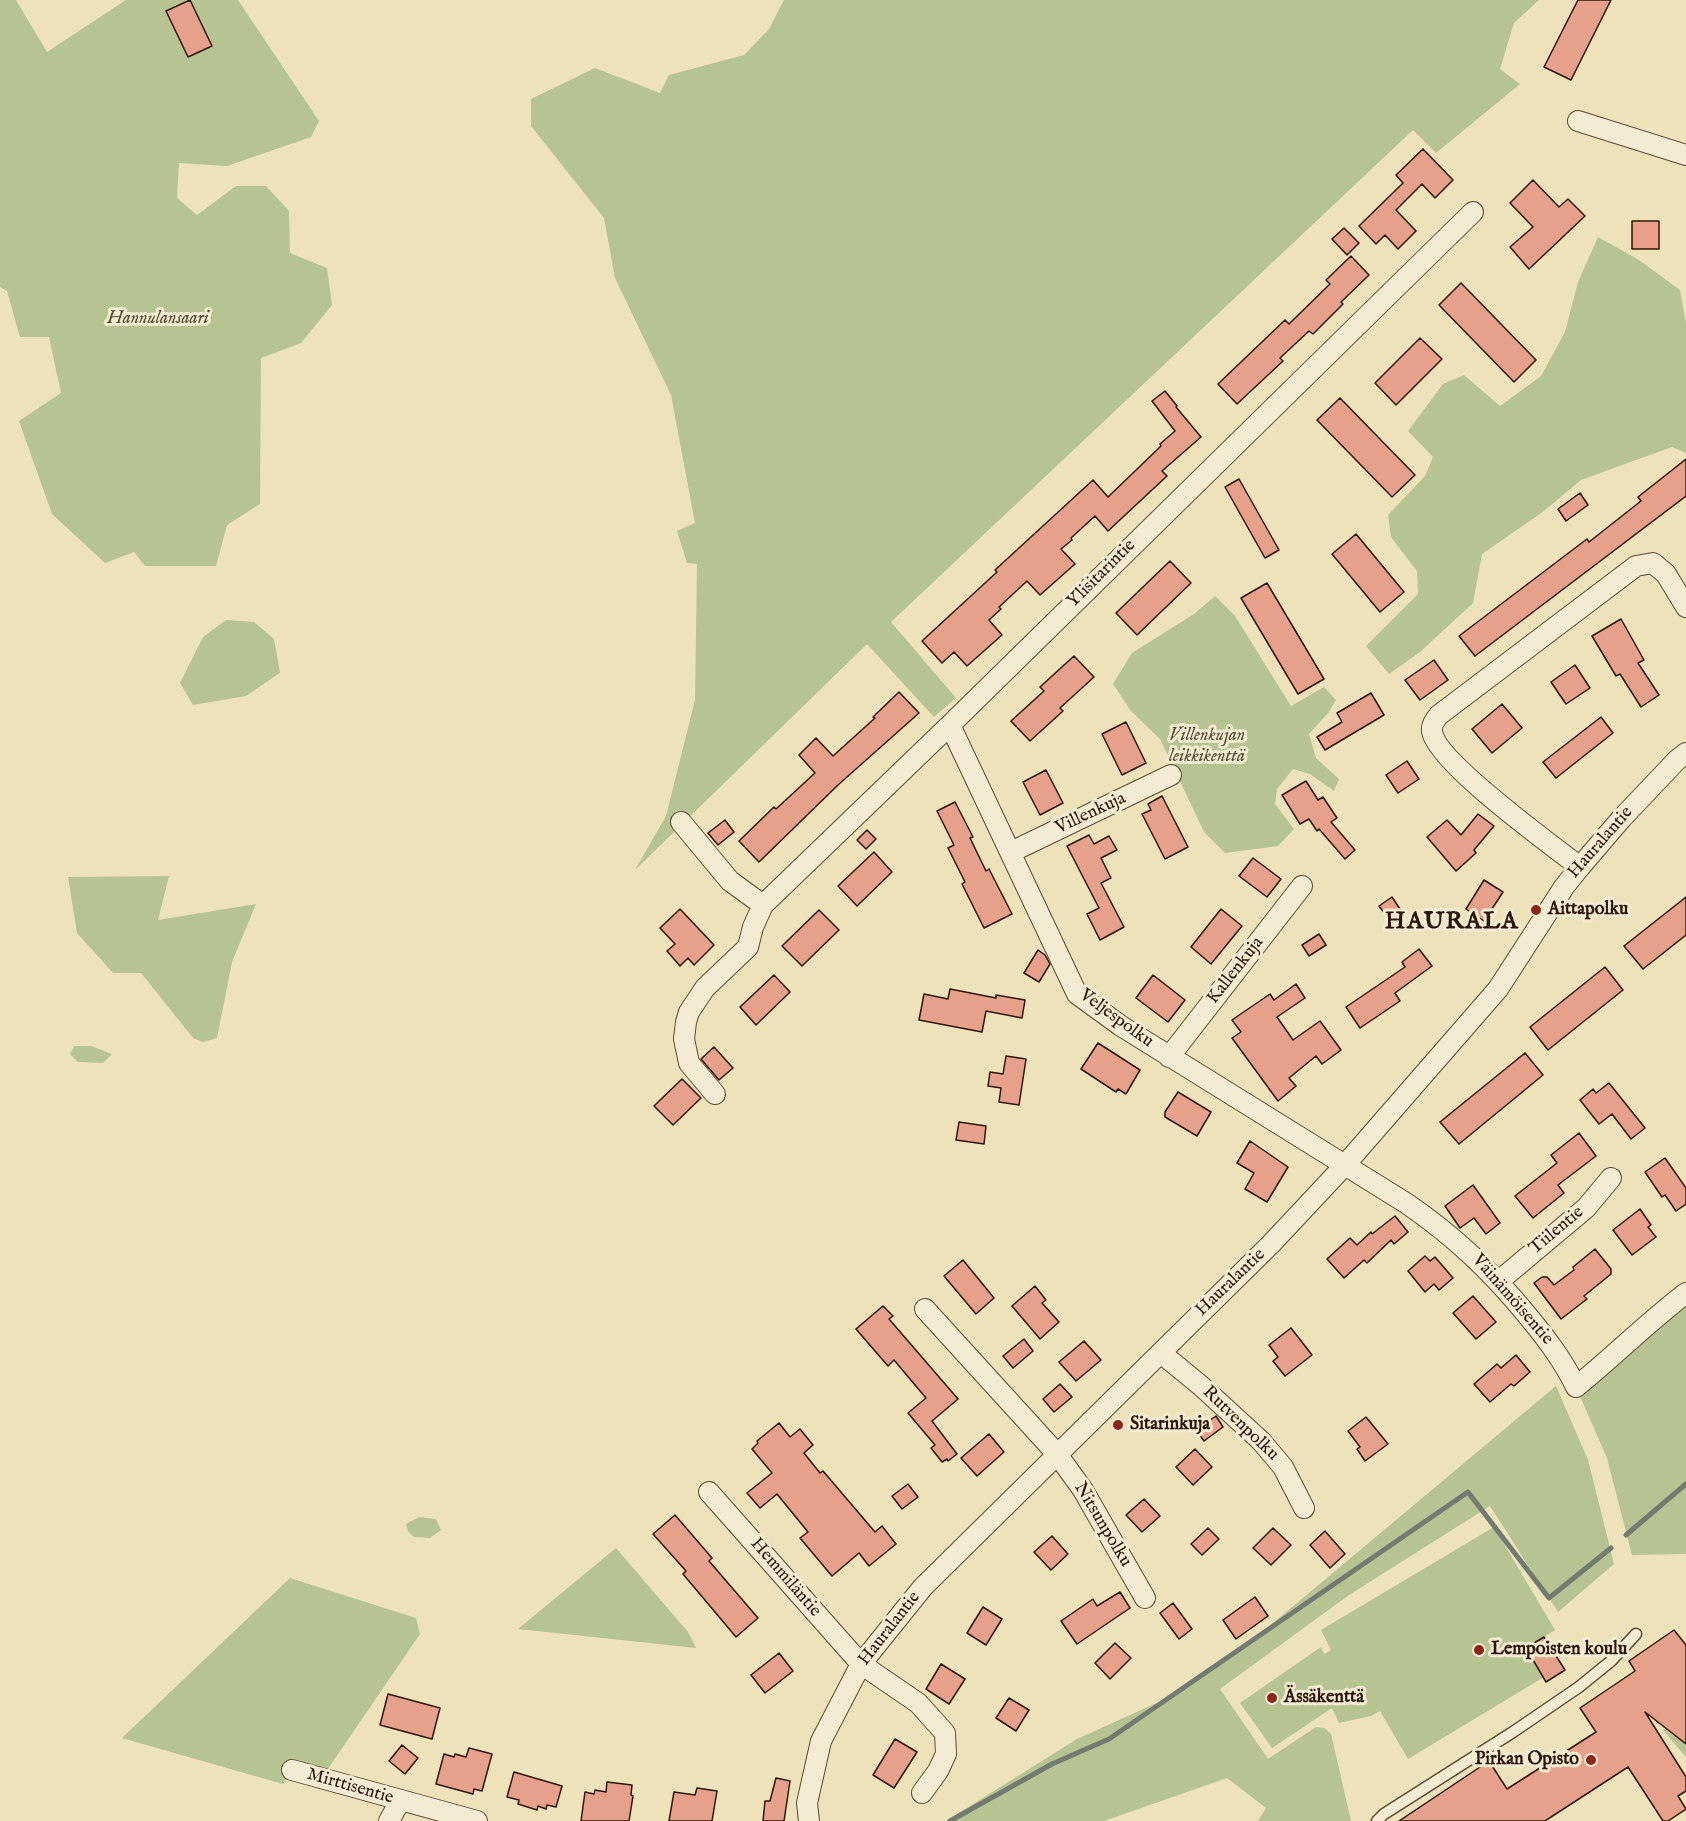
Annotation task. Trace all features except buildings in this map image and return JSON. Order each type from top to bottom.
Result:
[{"type":"street","points":[[1578,121],[1686,155]]},
{"type":"street","name":"Ylisitarintie","points":[[715,1094],[688,1063],[684,1038],[686,1022],[689,1012],[705,988],[748,947],[753,927],[763,904],[950,725],[1473,212]]},
{"type":"street","points":[[1580,867],[1506,810],[1472,780],[1435,740],[1431,730],[1433,722],[1439,715],[1636,566],[1653,563],[1666,574],[1686,607]]},
{"type":"street","name":"Veljespolku","points":[[950,725],[1077,994],[1121,1026],[1344,1166]]},
{"type":"street","name":"Hauralantie","points":[[809,1821],[807,1803],[821,1741],[861,1665],[923,1587],[1271,1244],[1344,1166],[1498,989],[1564,887],[1580,867],[1621,819],[1683,762]]},
{"type":"street","name":"Villenkuja","points":[[1011,852],[1172,775]]},
{"type":"street","points":[[681,822],[730,881],[763,904]]},
{"type":"street","name":"Kallenkuja","points":[[1169,1056],[1302,885]]},
{"type":"street","name":"Väinämöisentie","points":[[1344,1166],[1441,1227],[1499,1281],[1556,1350],[1576,1387],[1615,1355],[1662,1311],[1686,1293]]},
{"type":"street","name":"Tiilentie","points":[[1499,1281],[1586,1208],[1611,1178]]},
{"type":"street","points":[[925,1309],[1057,1454]]},
{"type":"street","name":"Rutvenpolku","points":[[1161,1353],[1261,1441],[1283,1467],[1304,1508]]},
{"type":"street","name":"Nitsunpolku","points":[[1057,1454],[1083,1490],[1145,1598]]},
{"type":"street","name":"Hemmiläntie","points":[[708,1492],[861,1665],[918,1703],[945,1733],[946,1754],[938,1771],[922,1793]]},
{"type":"street","name":"Mirttisentie","points":[[292,1770],[477,1821]]},
{"type":"street","points":[[389,1821],[400,1801]]},
{"type":"lane","points":[[1377,1821],[1384,1814],[1579,1687],[1611,1661],[1636,1634]]},
{"type":"green space","name":"Hannulansaari","points":[[0,0],[16,0],[47,52],[126,0],[238,0],[319,121],[311,137],[227,166],[179,163],[177,198],[197,215],[236,186],[266,186],[289,211],[290,253],[327,268],[332,305],[301,343],[261,358],[260,504],[227,525],[216,566],[145,566],[134,552],[105,563],[52,514],[19,421],[61,393],[49,337],[20,337],[7,291],[0,287]]},
{"type":"green space","points":[[784,0],[1539,0],[1514,23],[1500,69],[1520,84],[1436,153],[1413,130],[891,622],[956,698],[934,717],[867,644],[635,870],[666,816],[695,700],[697,564],[687,563],[677,531],[695,523],[671,395],[615,278],[604,218],[531,126],[531,99],[595,68],[660,93],[669,75],[744,55],[769,29]]},
{"type":"green space","points":[[1598,237],[1639,260],[1680,290],[1686,323],[1686,453],[1672,447],[1581,480],[1544,511],[1482,554],[1473,603],[1420,652],[1389,674],[1366,646],[1418,594],[1417,571],[1391,537],[1388,515],[1425,476],[1433,457],[1408,431],[1443,384],[1464,375],[1500,406],[1541,376],[1565,332],[1578,282]]},
{"type":"green space","name":"Villenkujan leikkikenttä","points":[[1215,596],[1235,616],[1291,706],[1324,687],[1336,700],[1329,712],[1309,734],[1316,758],[1339,779],[1334,791],[1310,774],[1293,769],[1277,789],[1275,804],[1294,829],[1278,846],[1225,853],[1204,832],[1160,739],[1131,711],[1113,684],[1132,653],[1194,614]]},
{"type":"green space","points":[[226,620],[254,622],[274,639],[280,673],[246,696],[193,705],[180,683],[203,637]]},
{"type":"green space","points":[[169,876],[158,920],[256,904],[232,962],[217,1038],[203,1042],[193,1038],[141,973],[113,973],[77,933],[68,877]]},
{"type":"green space","points":[[74,1046],[91,1046],[112,1054],[103,1063],[78,1062],[70,1054]]},
{"type":"green space","points":[[1686,1306],[1686,1554],[1632,1555],[1607,1458],[1579,1394]]},
{"type":"green space","points":[[1556,1386],[1588,1460],[1614,1564],[1558,1612],[1490,1506],[1349,1595],[1220,1689],[1268,1759],[1316,1727],[1325,1728],[1331,1734],[1351,1821],[1258,1821],[1266,1808],[1227,1778],[1104,1821],[946,1821],[1077,1739],[1161,1701],[1196,1681],[1242,1649]]},
{"type":"green space","points":[[419,1517],[436,1519],[441,1530],[430,1538],[414,1537],[408,1531],[406,1524]]},
{"type":"green space","points":[[1494,1527],[1555,1630],[1526,1648],[1544,1677],[1408,1759],[1380,1711],[1371,1716],[1339,1723],[1332,1708],[1272,1748],[1240,1703],[1321,1647],[1324,1654],[1331,1650],[1321,1630]]},
{"type":"green space","points":[[616,1548],[688,1632],[696,1648],[518,1629]]},
{"type":"green space","points":[[290,1578],[416,1618],[420,1634],[321,1779],[292,1770],[283,1784],[122,1738]]},
{"type":"green space","points":[[1663,1730],[1686,1744],[1686,1757]]},
{"type":"waterway","points":[[1626,1535],[1686,1484]]},
{"type":"waterway","points":[[950,1821],[1052,1764],[1109,1739],[1468,1492],[1549,1598],[1611,1548]]},
{"type":"place","name":"Aittapolku","points":[[1536,910]]},
{"type":"place","name":"Sitarinkuja","points":[[1118,1425]]},
{"type":"place","name":"Lempoisten koulu","points":[[1479,1650]]},
{"type":"place","name":"Ässäkenttä","points":[[1272,1698]]},
{"type":"place","name":"Pirkan Opisto","points":[[1591,1760]]},
{"type":"district","name":"HAURALA","points":[[1452,923]]}]
